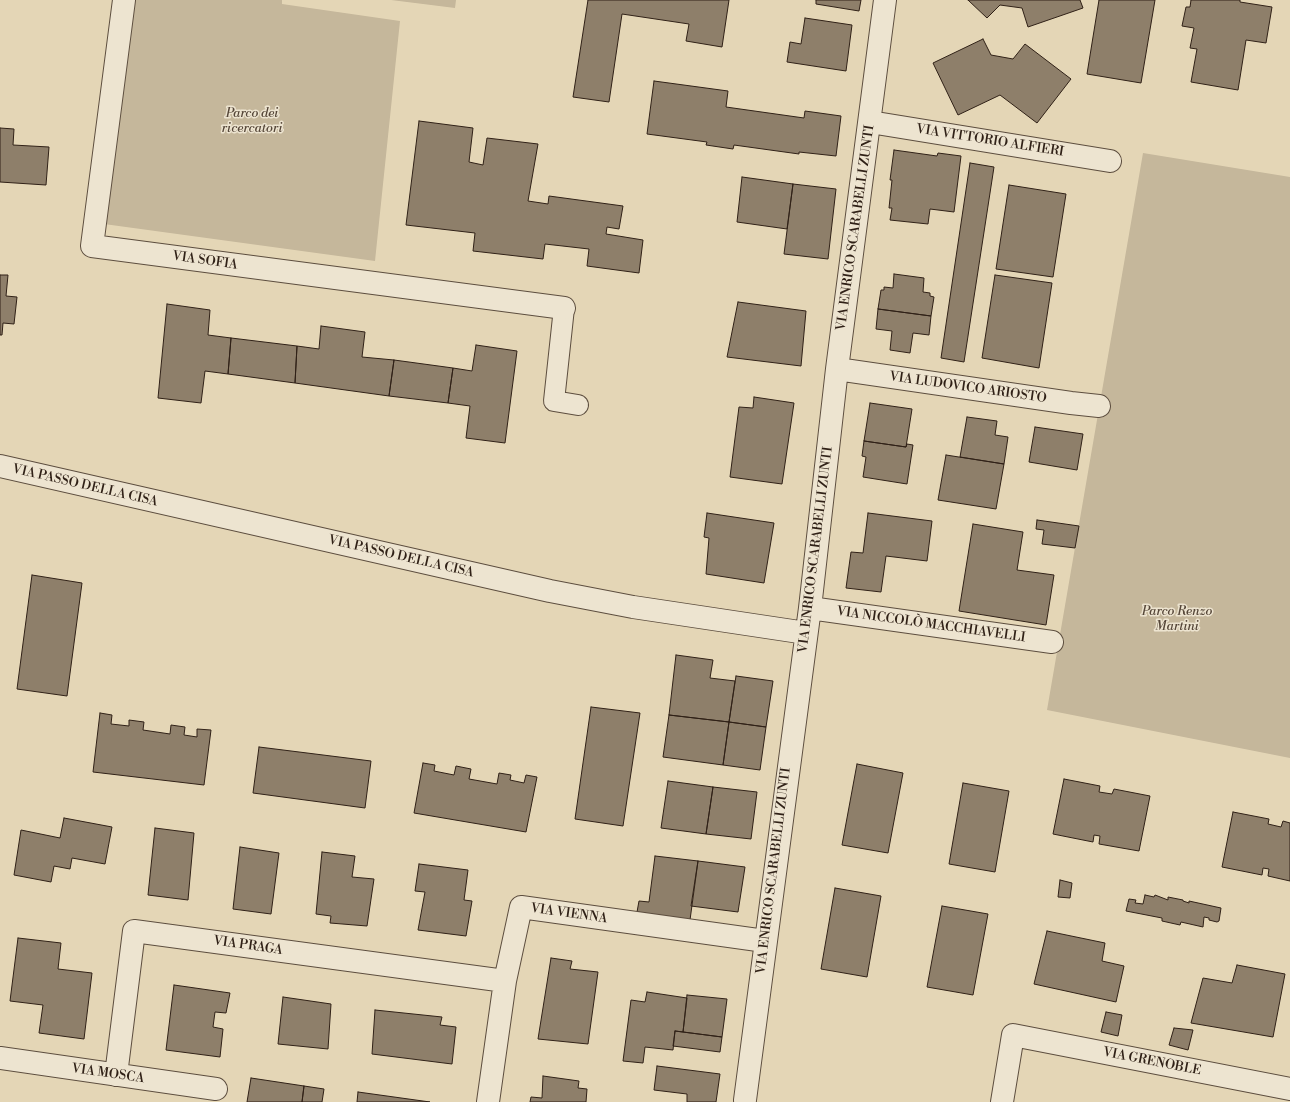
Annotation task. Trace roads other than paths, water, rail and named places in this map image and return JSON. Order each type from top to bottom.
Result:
[{"type":"street","name":"VIA SOFIA","points":[[124,0],[92,246],[564,308]]},
{"type":"street","name":"VIA ENRICO SCARABELLI ZUNTI","points":[[745,1100],[810,608],[837,369],[885,0]]},
{"type":"street","name":"VIA VITTORIO ALFIERI","points":[[870,122],[1110,161]]},
{"type":"street","points":[[564,308],[554,401],[578,405]]},
{"type":"street","name":"VIA LUDOVICO ARIOSTO","points":[[837,369],[1071,404],[1099,406]]},
{"type":"street","name":"VIA PASSO DELLA CISA","points":[[0,466],[550,591],[633,606],[806,633]]},
{"type":"street","name":"VIA NICCOLÒ MACCHIAVELLI","points":[[810,608],[1052,642]]},
{"type":"street","name":"VIA VIENNA","points":[[488,1102],[505,981],[521,907],[765,941]]},
{"type":"street","name":"VIA PRAGA","points":[[116,1075],[134,931],[505,981]]},
{"type":"street","name":"VIA GRENOBLE","points":[[1002,1102],[1014,1035],[1290,1089]]},
{"type":"street","name":"VIA MOSCA","points":[[0,1058],[216,1089]]},
{"type":"park label","name":"Parco dei ricercatori","points":[[252,122]]},
{"type":"park label","name":"Parco Renzo Martini","points":[[1177,620]]}]
